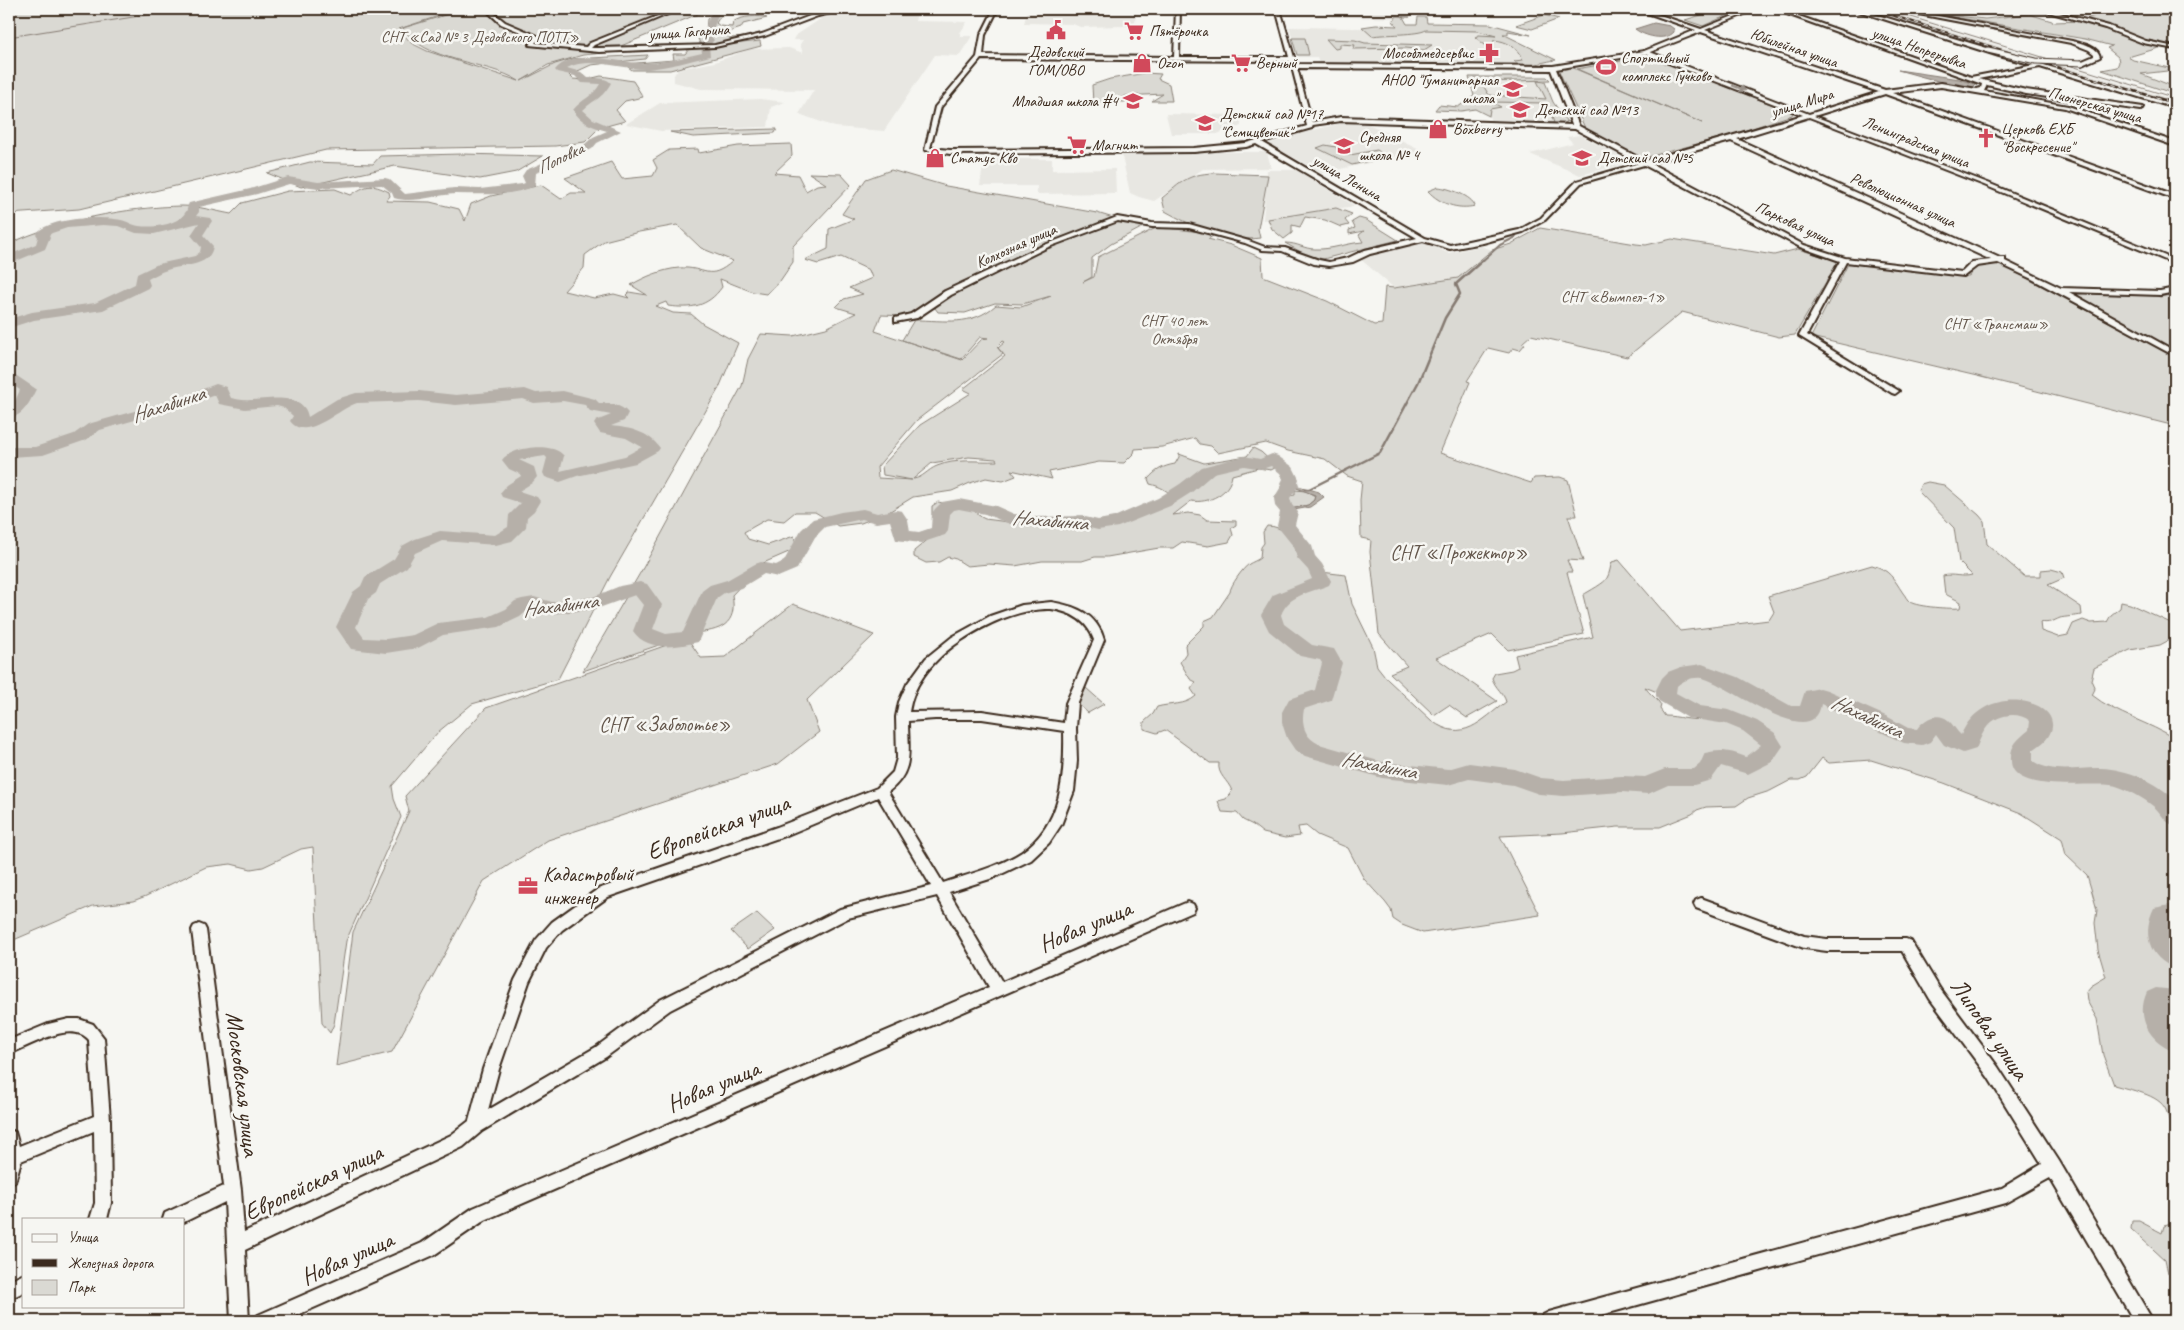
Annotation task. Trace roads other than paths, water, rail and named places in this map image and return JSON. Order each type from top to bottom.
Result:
[{"type":"street","name":"улица Гагарина","points":[[487,9],[503,23],[538,38],[531,44],[587,49],[715,46],[763,35],[817,15],[845,9]]},
{"type":"street","points":[[587,49],[592,44],[678,9]]},
{"type":"street","points":[[996,9],[983,35],[980,57],[964,78],[938,106],[927,149],[950,152],[1194,150],[1228,148],[1271,151]]},
{"type":"street","points":[[1176,58],[1178,9]]},
{"type":"street","points":[[1278,9],[1291,63],[1310,124]]},
{"type":"street","name":"Юбилейная улица","points":[[1638,9],[1885,92]]},
{"type":"street","points":[[980,57],[1176,58],[1291,63],[1553,68],[1645,52],[1755,9]]},
{"type":"street","name":"улица Непрерывка","points":[[1775,9],[1971,79]]},
{"type":"street","points":[[1854,9],[2001,55],[2175,106]]},
{"type":"street","points":[[1861,9],[1988,50],[2036,61],[2082,63],[2097,58],[2097,54],[2087,47],[2072,42],[1894,9]]},
{"type":"street","points":[[2040,9],[2107,27],[2145,42],[2175,48]]},
{"type":"street","name":"Ленинградская улица","points":[[1645,52],[1809,114],[2175,262]]},
{"type":"street","points":[[1971,79],[2040,65]]},
{"type":"street","points":[[1228,148],[1310,127],[1310,124],[1341,119],[1576,127],[1553,68]]},
{"type":"street","points":[[1971,79],[1981,88],[2004,87],[2142,108]]},
{"type":"street","name":"улица Мира","points":[[1423,239],[1450,246],[1484,241],[1521,231],[1543,220],[1579,182],[1732,139],[1885,92],[1941,85],[1981,88]]},
{"type":"street","name":"Пионерская улица","points":[[1981,88],[2066,107],[2175,144]]},
{"type":"street","points":[[1885,92],[2175,197]]},
{"type":"street","name":"Парковая улица","points":[[1576,127],[1802,246],[1844,260],[1964,274],[1975,264],[2002,260]]},
{"type":"street","name":"Революционная улица","points":[[1732,139],[2002,260],[2175,354]]},
{"type":"street","name":"улица Ленина","points":[[1257,142],[1423,239]]},
{"type":"street","name":"Колхозная улица","points":[[898,320],[914,316],[948,293],[1044,247],[1117,218],[1152,226],[1189,226],[1247,242],[1264,249],[1283,249],[1317,262],[1329,264],[1350,260],[1368,252],[1423,239]]},
{"type":"street","points":[[1844,260],[1803,336],[1895,391]]},
{"type":"street","points":[[2060,290],[2160,293],[2175,290]]},
{"type":"street","name":"Европейская улица","points":[[240,1321],[236,1244],[457,1141],[476,1126],[601,1052],[665,1005],[845,913],[939,890],[1007,866],[1026,856],[1044,839],[1056,822],[1069,788],[1072,704],[1099,640],[1097,629],[1088,620],[1064,608],[1047,605],[1031,606],[1010,611],[964,633],[925,664],[914,682],[902,717],[903,745],[901,768],[895,779],[881,791],[782,831],[602,893],[557,926],[542,944],[522,980],[491,1069],[476,1126]]},
{"type":"street","points":[[902,717],[982,715],[1070,728]]},
{"type":"street","points":[[881,791],[998,989]]},
{"type":"street","name":"Липовая улица","points":[[1701,904],[1804,942],[1827,945],[1906,945],[1935,994],[1993,1072],[2053,1167],[2129,1299],[2144,1321]]},
{"type":"street","name":"Новая улица","points":[[264,1321],[428,1249],[479,1214],[1188,908]]},
{"type":"street","name":"Московская улица","points":[[199,930],[233,1190],[236,1244]]},
{"type":"street","points":[[9,1047],[56,1028],[72,1025],[88,1029],[96,1038],[102,1120],[103,1203],[98,1218]]},
{"type":"street","points":[[14,1156],[102,1120]]},
{"type":"street","points":[[9,1138],[14,1156],[9,1176]]},
{"type":"street","points":[[1549,1321],[2005,1195],[2053,1167]]},
{"type":"street","points":[[173,1218],[233,1190]]},
{"type":"street","points":[[9,1290],[22,1284]]},
{"type":"waterway","points":[[9,37],[183,9]]},
{"type":"waterway","name":"Поповка","points":[[183,222],[193,212],[193,205],[253,192],[288,180],[318,185],[385,181],[397,192],[398,196],[405,198],[454,191],[480,192],[524,187],[531,184],[528,176],[531,175],[530,172],[588,147],[597,139],[616,131],[589,121],[578,110],[586,102],[599,95],[606,83],[585,81],[578,74],[560,70],[564,66],[589,59],[605,63],[648,66],[707,54],[705,46],[710,40],[706,36],[715,13],[737,9]]},
{"type":"waterway","points":[[1885,9],[2052,60]]},
{"type":"waterway","points":[[2065,64],[2175,98]]},
{"type":"waterway","name":"Нахабинка","points":[[9,260],[41,246],[44,237],[42,234],[67,224],[113,222],[121,223],[136,230],[154,230],[187,221],[206,221],[197,235],[207,246],[206,253],[199,259],[163,267],[142,277],[141,282],[143,285],[98,307],[32,316],[9,324]]},
{"type":"waterway","points":[[1481,262],[1500,245],[1516,237]]},
{"type":"waterway","points":[[1305,489],[1309,489],[1380,453],[1418,383],[1445,318],[1460,294],[1456,284],[1483,260]]},
{"type":"waterway","name":"Нахабинка","points":[[9,377],[28,389],[22,403],[9,414]]},
{"type":"waterway","name":"Нахабинка","points":[[9,452],[37,452],[80,437],[94,427],[179,403],[216,389],[221,390],[224,401],[245,405],[284,402],[296,409],[301,416],[298,421],[301,424],[310,423],[342,402],[356,398],[419,396],[456,400],[525,394],[534,398],[563,396],[590,402],[595,408],[607,408],[620,413],[618,418],[602,424],[606,430],[637,436],[652,448],[630,460],[572,472],[560,477],[551,473],[556,456],[551,453],[540,451],[514,456],[510,460],[515,466],[528,471],[529,477],[508,493],[531,501],[528,507],[518,515],[517,527],[514,531],[506,537],[496,540],[440,536],[421,543],[408,550],[401,563],[372,581],[369,589],[360,596],[346,627],[358,644],[386,646],[418,641],[438,629],[492,623],[513,613],[522,605],[534,603],[552,608],[596,603],[627,590],[640,588],[653,605],[643,631],[660,640],[691,637],[709,595],[717,589],[734,584],[761,568],[778,571],[791,565],[807,534],[819,523],[863,514],[876,518],[896,515],[899,520],[902,536],[921,538],[939,531],[941,513],[948,506],[959,504],[990,510],[1010,519],[1036,522],[1081,521],[1098,525],[1118,522],[1164,502],[1186,488],[1208,470],[1244,461],[1262,464],[1272,459],[1287,470],[1291,479],[1289,483],[1291,485],[1282,498],[1284,506],[1289,512],[1286,526],[1303,546],[1306,558],[1316,568],[1322,581],[1279,599],[1271,615],[1276,627],[1307,651],[1327,654],[1332,663],[1324,695],[1296,704],[1294,708],[1293,723],[1295,734],[1307,748],[1382,770],[1448,777],[1469,771],[1515,777],[1539,786],[1564,788],[1622,784],[1648,786],[1665,777],[1694,777],[1703,774],[1713,759],[1718,758],[1727,758],[1748,766],[1764,756],[1772,746],[1767,738],[1750,726],[1729,717],[1695,713],[1666,696],[1668,685],[1675,677],[1688,671],[1702,671],[1731,682],[1786,712],[1805,714],[1810,709],[1812,696],[1820,695],[1881,722],[1904,735],[1922,737],[1931,725],[1939,724],[1952,740],[1963,745],[1968,743],[1976,725],[1989,714],[2005,708],[2030,711],[2038,715],[2041,721],[2039,734],[2022,748],[2022,765],[2042,775],[2053,777],[2101,776],[2125,780],[2162,801],[2175,817]]},
{"type":"waterway","name":"Нахабинка","points":[[2175,914],[2163,915],[2160,941],[2175,957]]},
{"type":"waterway","name":"Нахабинка","points":[[2175,1001],[2156,1000],[2156,1021],[2166,1033],[2175,1039]]},
{"type":"railway","points":[[1872,9],[2175,104]]},
{"type":"place","name":"Дедовский ГОМ/ОВО","points":[[1056,30]]},
{"type":"place","name":"Пятёрочка","points":[[1134,31]]},
{"type":"place","name":"Мособлмедсервис","points":[[1489,53]]},
{"type":"place","name":"Ozon","points":[[1142,63]]},
{"type":"place","name":"Верный","points":[[1241,63]]},
{"type":"place","name":"Спортивный комплекс Гучково","points":[[1606,67]]},
{"type":"place","name":"АНОО \"Гуманитарная школа\"","points":[[1513,89]]},
{"type":"place","name":"Младшая школа #4","points":[[1133,101]]},
{"type":"place","name":"Детский сад №13","points":[[1520,110]]},
{"type":"place","name":"Детский сад №17 \"Семицветик\"","points":[[1205,123]]},
{"type":"place","name":"Boxberry","points":[[1438,129]]},
{"type":"place","name":"Церковь ЕХБ \"Воскресение\"","points":[[1986,138]]},
{"type":"place","name":"Магнит","points":[[1077,145]]},
{"type":"place","name":"Средняя школа № 4","points":[[1344,146]]},
{"type":"place","name":"Статус Кво","points":[[935,158]]},
{"type":"place","name":"Детский сад №5","points":[[1582,158]]},
{"type":"place","name":"Кадастровый инженер","points":[[528,886]]},
{"type":"park label","name":"СНТ «Сад № 3 Дедовского ПОТТ»","points":[[480,37]]},
{"type":"park label","name":"СНТ «Вымпел-1»","points":[[1613,297]]},
{"type":"park label","name":"СНТ «Трансмаш»","points":[[1996,324]]},
{"type":"park label","name":"СНТ 40 лет Октября","points":[[1174,330]]},
{"type":"park label","name":"СНТ «Прожектор»","points":[[1459,552]]},
{"type":"park label","name":"СНТ «Заболотье»","points":[[665,724]]}]
